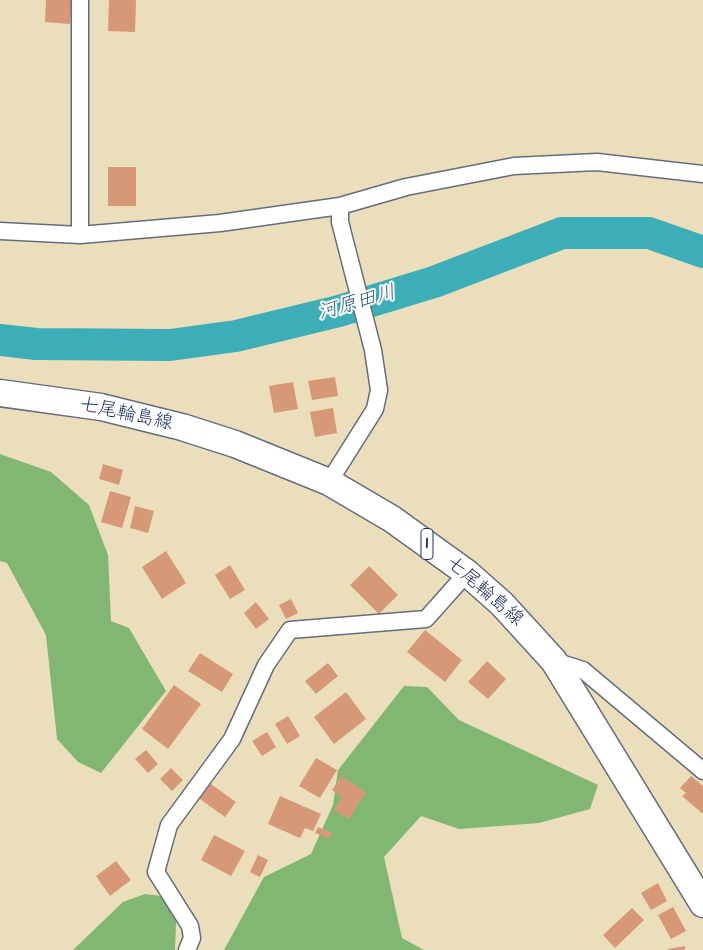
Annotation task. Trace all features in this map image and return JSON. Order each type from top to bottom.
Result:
[{"type":"main road","name":"七尾輪島線","points":[[0,393],[101,407],[182,427],[235,444],[329,482],[392,519],[467,573],[502,604],[554,661],[703,904]]},
{"type":"street","points":[[80,0],[80,235]]},
{"type":"street","points":[[0,231],[80,235],[340,214],[406,187],[514,166],[597,162],[703,174]]},
{"type":"street","points":[[329,482],[375,409],[380,390],[374,350],[340,214]]},
{"type":"street","points":[[187,950],[192,938],[190,926],[156,872],[169,825],[232,739],[266,665],[290,630],[426,619],[467,573]]},
{"type":"street","points":[[554,661],[583,670],[703,772]]},
{"type":"green space","points":[[0,454],[51,472],[89,505],[108,555],[111,621],[129,628],[166,691],[101,773],[78,762],[57,739],[46,635],[7,563],[0,561]]},
{"type":"green space","points":[[404,686],[427,687],[459,720],[598,785],[590,809],[539,823],[459,829],[421,816],[384,857],[402,938],[424,950],[224,950],[264,877],[311,854],[333,805],[338,770]]},
{"type":"green space","points":[[145,894],[177,898],[175,950],[73,950],[123,902]]},
{"type":"building","points":[[46,0],[72,0],[70,24],[45,22]]},
{"type":"building","points":[[109,0],[136,0],[135,32],[108,31]]},
{"type":"building","points":[[108,167],[136,167],[136,206],[108,206]]},
{"type":"building","points":[[335,377],[338,396],[312,400],[308,381]]},
{"type":"building","points":[[293,382],[298,409],[274,413],[269,386]]},
{"type":"building","points":[[333,408],[337,433],[315,437],[310,412]]},
{"type":"building","points":[[103,464],[123,470],[119,485],[99,479]]},
{"type":"building","points":[[110,491],[131,497],[122,528],[101,522]]},
{"type":"building","points":[[135,506],[154,511],[148,533],[130,528]]},
{"type":"building","points":[[166,551],[186,583],[162,599],[142,567]]},
{"type":"building","points":[[230,565],[245,590],[230,599],[215,575]]},
{"type":"building","points":[[369,566],[398,595],[379,614],[350,585]]},
{"type":"building","points":[[291,599],[298,613],[286,619],[279,605]]},
{"type":"building","points":[[256,602],[269,619],[256,629],[244,613]]},
{"type":"building","points":[[425,630],[462,660],[445,682],[407,652]]},
{"type":"building","points":[[200,653],[233,674],[222,692],[188,671]]},
{"type":"building","points":[[487,661],[506,679],[488,699],[468,682]]},
{"type":"building","points":[[328,663],[338,676],[316,694],[305,681]]},
{"type":"building","points":[[174,685],[201,704],[168,749],[142,729]]},
{"type":"building","points":[[346,692],[366,719],[334,744],[314,717]]},
{"type":"building","points":[[288,716],[300,736],[287,744],[275,724]]},
{"type":"building","points":[[267,732],[276,747],[262,756],[252,741]]},
{"type":"building","points":[[146,750],[158,764],[148,773],[135,759]]},
{"type":"building","points":[[316,758],[337,770],[320,798],[299,786]]},
{"type":"building","points":[[171,768],[183,780],[172,791],[160,779]]},
{"type":"building","points":[[341,776],[366,792],[349,819],[334,810],[342,797],[332,790]]},
{"type":"building","points":[[691,776],[703,786],[703,814],[682,796],[686,793],[680,788]]},
{"type":"building","points":[[208,782],[236,802],[225,817],[197,797]]},
{"type":"building","points":[[280,796],[321,814],[313,831],[305,828],[300,838],[268,824]]},
{"type":"building","points":[[318,827],[332,833],[330,839],[315,833]]},
{"type":"building","points":[[214,835],[245,851],[231,876],[201,860]]},
{"type":"building","points":[[258,855],[268,860],[260,877],[250,872]]},
{"type":"building","points":[[116,861],[131,880],[110,896],[96,876]]},
{"type":"building","points":[[658,883],[667,901],[651,910],[641,893]]},
{"type":"building","points":[[673,907],[686,931],[671,939],[658,915]]},
{"type":"building","points":[[632,908],[644,920],[615,948],[603,935]]},
{"type":"building","points":[[685,946],[685,950],[668,950],[668,949]]},
{"type":"waterway","name":"河原田川","points":[[0,340],[36,344],[170,345],[236,336],[339,311],[434,282],[562,233],[649,233],[703,252]]}]
